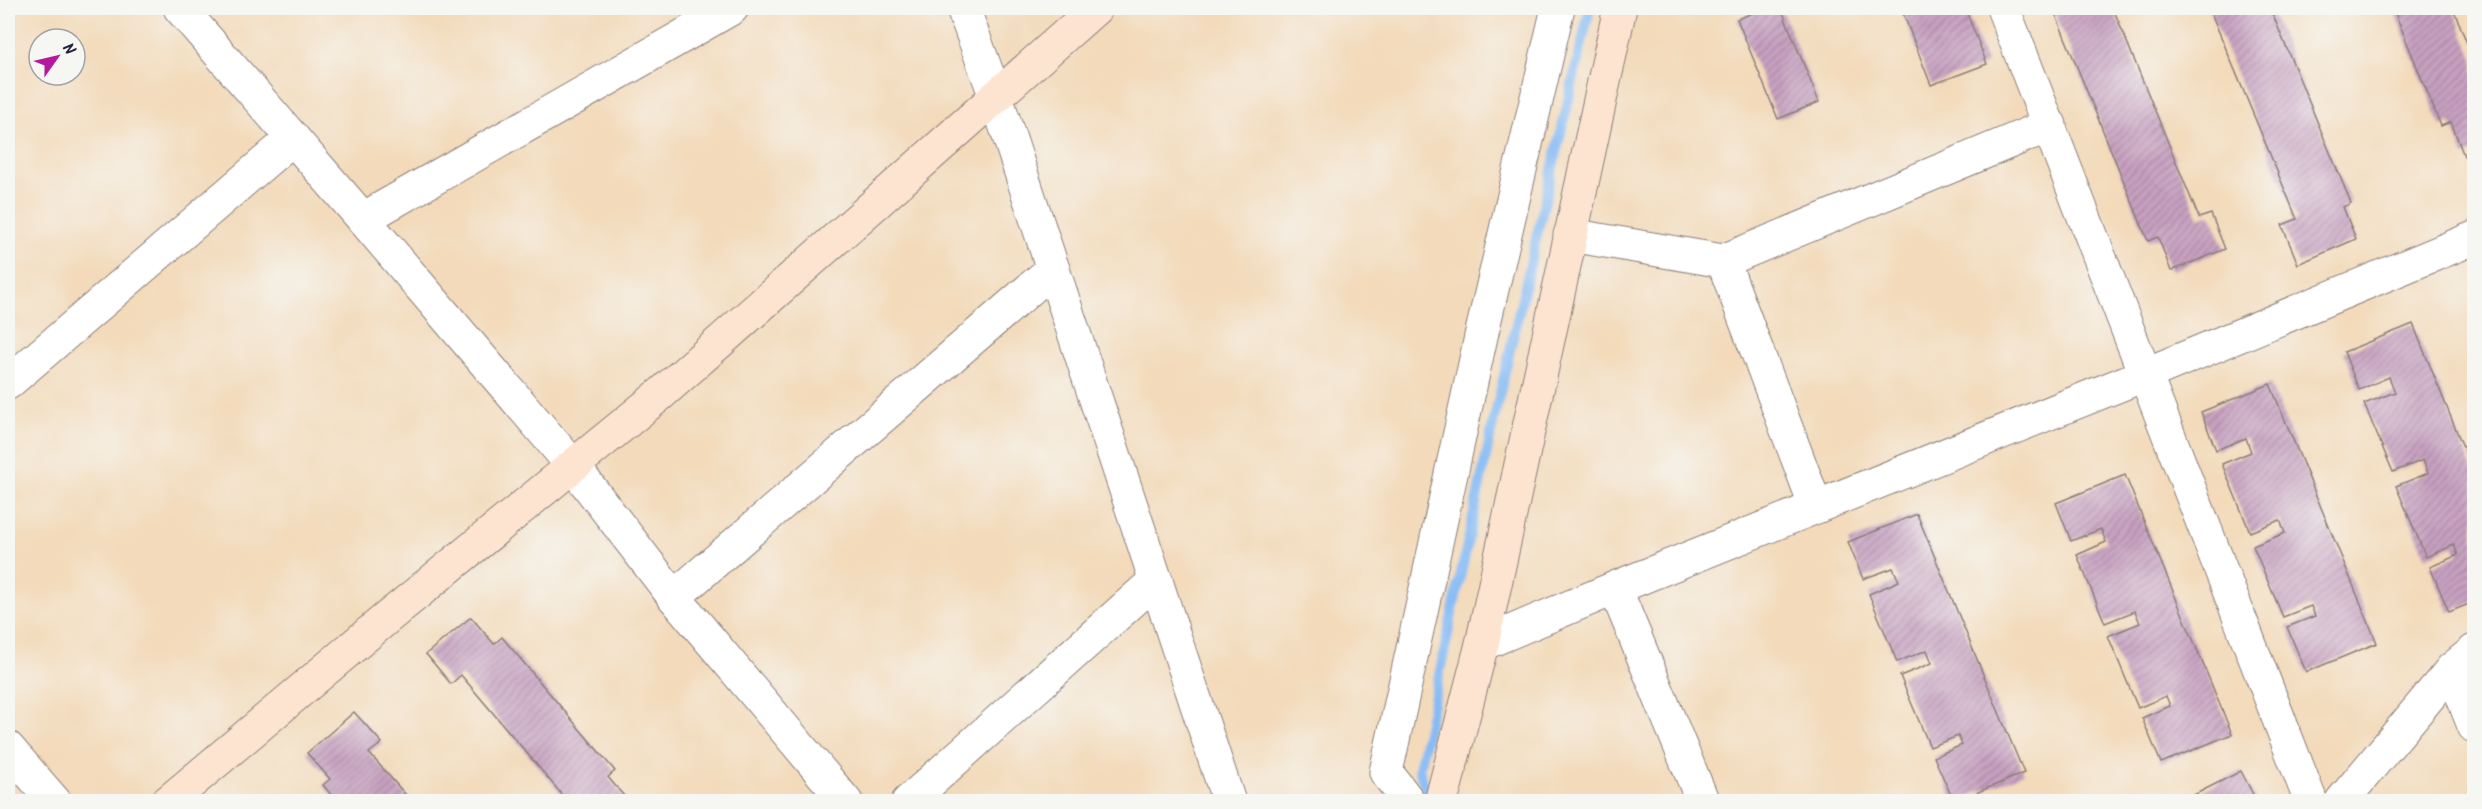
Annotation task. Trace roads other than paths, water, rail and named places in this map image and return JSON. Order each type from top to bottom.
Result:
[{"type":"street","points":[[180,8],[573,466],[674,597],[846,801]]},
{"type":"street","points":[[363,219],[732,8]]},
{"type":"street","points":[[963,8],[996,97],[1229,801]]},
{"type":"street","points":[[168,801],[662,393],[1096,8]]},
{"type":"street","points":[[1409,801],[1386,772],[1482,332],[1558,8]]},
{"type":"street","points":[[1443,794],[1482,644],[1620,8]]},
{"type":"street","points":[[2003,8],[2311,801]]},
{"type":"street","points":[[1570,235],[1723,261],[2050,125]]},
{"type":"street","points":[[8,383],[293,138]]},
{"type":"street","points":[[1482,644],[1615,588],[2144,375],[2471,249]]},
{"type":"street","points":[[1723,261],[1816,507]]},
{"type":"street","points":[[674,597],[1053,269]]},
{"type":"street","points":[[908,801],[1156,580]]},
{"type":"street","points":[[1615,588],[1703,801]]},
{"type":"street","points":[[2463,660],[2475,726]]},
{"type":"street","points":[[2341,801],[2463,660]]},
{"type":"street","points":[[8,748],[55,801]]},
{"type":"waterway","points":[[1430,802],[1419,769],[1496,410],[1590,8]]}]
